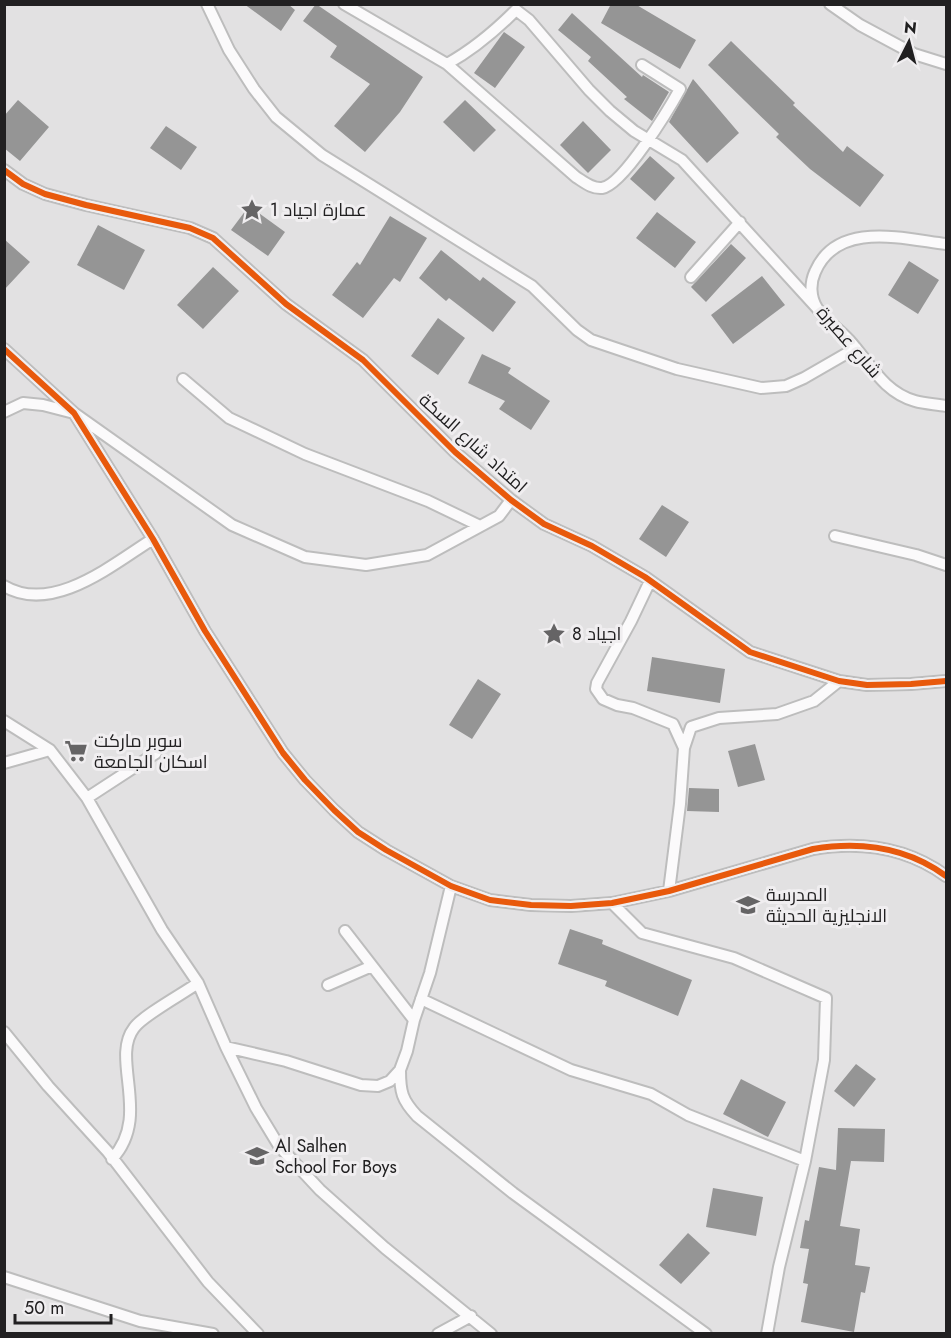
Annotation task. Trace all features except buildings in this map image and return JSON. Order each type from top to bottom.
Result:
[{"type":"street","points":[[207,4],[229,50],[254,89],[276,117],[322,155],[531,286],[577,330],[591,340],[677,369],[761,388],[786,386],[856,348]]},
{"type":"street","points":[[344,4],[447,64],[552,158],[594,188],[604,188],[614,181],[650,140],[680,89],[642,65]]},
{"type":"street","points":[[830,4],[860,25],[914,54],[946,64]]},
{"type":"street","points":[[447,64],[470,52],[492,35],[513,8],[530,20],[589,90],[610,111],[634,131],[682,160],[741,222],[817,308]]},
{"type":"street","name":"امتداد شارع السكة","points":[[4,170],[23,184],[45,194],[86,206],[190,228],[213,238],[286,304],[363,360],[455,452],[511,500],[544,524],[592,546],[650,581],[750,652],[839,681],[878,685],[946,681]]},
{"type":"street","points":[[691,277],[741,222]]},
{"type":"street","name":"شارع عصيرة","points":[[946,244],[879,236],[847,242],[828,254],[815,270],[811,286],[817,308],[856,348],[892,391],[914,401],[946,405]]},
{"type":"street","points":[[4,350],[74,413],[232,525],[305,557],[366,565],[427,555],[499,516],[511,500]]},
{"type":"street","points":[[183,379],[229,418],[305,454],[428,501],[480,526]]},
{"type":"street","points":[[4,412],[23,403],[43,405],[74,413],[153,539],[205,631],[283,753],[305,780],[358,831],[386,850],[451,886],[490,900],[531,905],[612,903],[669,891],[813,849],[865,845],[896,851],[925,862],[946,876]]},
{"type":"street","points":[[835,536],[916,555],[946,565]]},
{"type":"street","points":[[4,586],[35,594],[62,592],[79,585],[153,539]]},
{"type":"street","points":[[650,581],[596,689],[603,699],[673,724],[684,748]]},
{"type":"street","points":[[669,891],[680,804],[684,748],[691,727],[719,718],[777,714],[814,700],[839,681]]},
{"type":"street","points":[[4,721],[50,750],[87,798],[162,930],[198,983],[256,1108],[279,1146],[320,1190],[384,1248],[491,1334]]},
{"type":"street","points":[[4,763],[50,750]]},
{"type":"street","points":[[87,798],[156,753]]},
{"type":"street","points":[[451,886],[430,973],[400,1070],[400,1089],[406,1104],[417,1116],[513,1193],[706,1334]]},
{"type":"street","points":[[612,903],[642,933],[734,958],[826,998],[824,1059],[805,1161],[779,1267],[767,1334]]},
{"type":"street","points":[[345,931],[414,1020]]},
{"type":"street","points":[[328,986],[372,966]]},
{"type":"street","points":[[112,1159],[123,1147],[131,1118],[126,1041],[135,1026],[198,983]]},
{"type":"street","points":[[422,999],[572,1070],[651,1094],[688,1115],[805,1161]]},
{"type":"street","points":[[6,1036],[112,1159],[208,1282],[258,1334]]},
{"type":"street","points":[[226,1047],[286,1061],[361,1086],[378,1086],[390,1081],[400,1070]]},
{"type":"street","points":[[4,1277],[140,1321],[213,1334]]},
{"type":"street","points":[[438,1334],[471,1316]]},
{"type":"street","points":[[140,1321],[143,1334]]},
{"type":"cycle path","points":[[4,170],[23,184],[45,194],[190,228],[213,238],[286,304],[363,360],[455,452],[511,500],[544,524],[592,546],[645,577],[750,652],[839,681],[867,685],[946,681]]},
{"type":"cycle path","points":[[4,349],[74,413],[153,539],[205,631],[283,753],[334,810],[358,832],[386,850],[451,886],[490,900],[531,905],[571,906],[612,903],[669,891],[813,849],[831,847],[866,846],[899,853],[915,858],[946,876]]},
{"type":"place","name":"عمارة اجياد 1","points":[[252,210]]},
{"type":"place","name":"اجياد 8","points":[[554,634]]},
{"type":"place","name":"سوبر ماركت اسكان الجامعة","points":[[76,751]]},
{"type":"place","name":"المدرسة الانجليزية الحديثة","points":[[748,905]]},
{"type":"place","name":"Al Salhen School For Boys","points":[[257,1156]]}]
